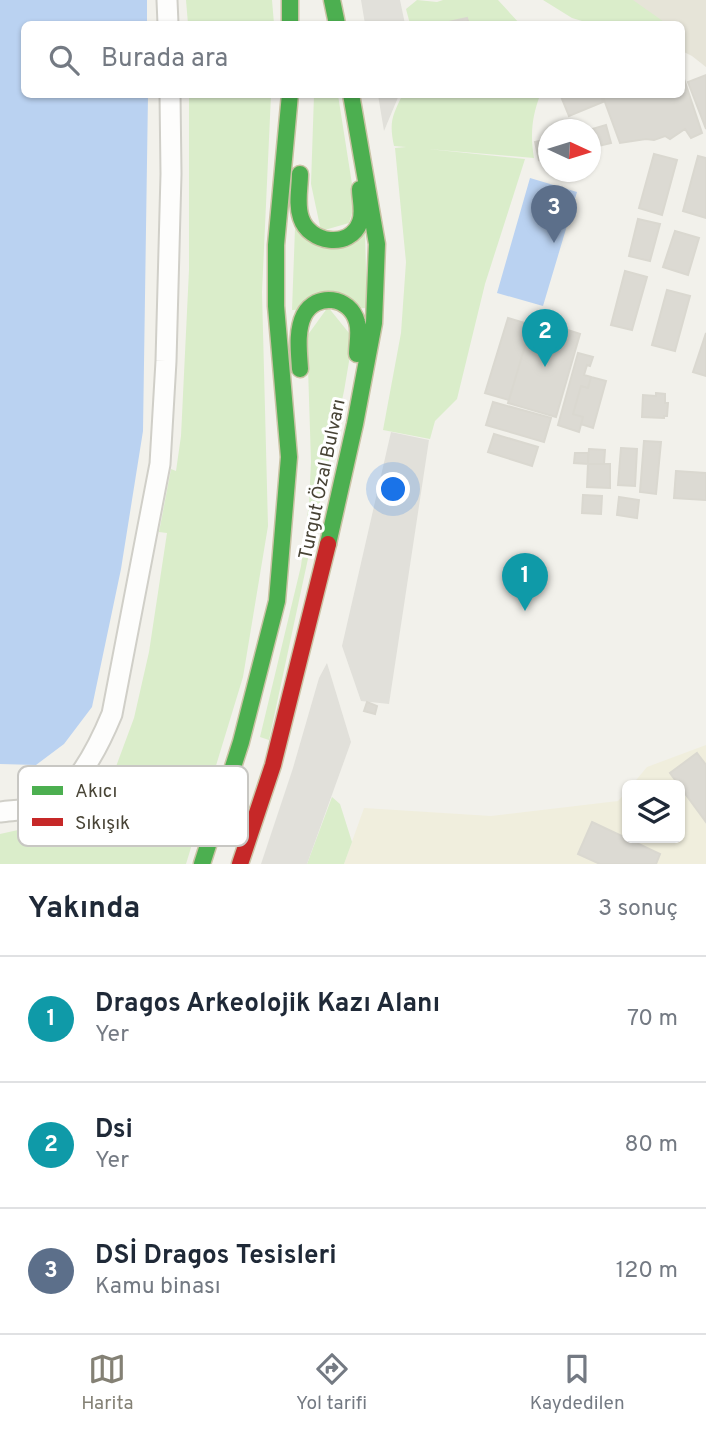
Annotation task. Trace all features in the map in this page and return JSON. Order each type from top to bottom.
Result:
[{"type":"highway","points":[[290,0],[290,21]]},
{"type":"highway","points":[[332,0],[336,21]]},
{"type":"highway","name":"Turgut Özal Bulvarı","points":[[233,766],[277,601],[289,457],[275,306],[276,245],[291,98]]},
{"type":"highway","points":[[292,98],[298,135],[301,218],[306,229],[314,235],[334,241],[345,238],[359,224],[363,154]]},
{"type":"highway","name":"Turgut Özal Bulvarı","points":[[248,840],[273,765],[311,618],[355,424],[374,323],[377,244],[352,98]]},
{"type":"highway","points":[[289,457],[300,393],[300,326],[308,308],[318,301],[329,299],[344,302],[351,308],[357,321],[355,424]]},
{"type":"highway","name":"Turgut Özal Bulvarı","points":[[202,864],[208,846]]},
{"type":"highway","name":"Turgut Özal Bulvarı","points":[[240,864],[246,846]]},
{"type":"street","points":[[167,0],[168,21]]},
{"type":"street","points":[[84,766],[97,750],[113,714],[160,464],[166,361],[171,174],[170,98]]},
{"type":"street","points":[[0,812],[18,809]]},
{"type":"shaded area","points":[[361,0],[400,0],[404,21],[364,21]]},
{"type":"shaded area","points":[[569,0],[706,0],[706,67],[685,52],[685,21],[616,21]]},
{"type":"shaded area","points":[[378,98],[398,98],[384,131]]},
{"type":"shaded area","points":[[391,432],[429,440],[389,704],[361,701],[342,646]]},
{"type":"shaded area","points":[[327,663],[351,742],[307,864],[261,864],[319,678]]},
{"type":"shaded area","points":[[706,745],[706,864],[344,864],[364,808],[491,816],[618,801],[622,797],[622,843],[685,843],[685,780],[636,780],[647,767]]},
{"type":"green space","points":[[186,0],[272,0],[274,21],[188,21]]},
{"type":"green space","points":[[417,0],[498,0],[517,21],[409,21],[406,9]]},
{"type":"green space","points":[[543,0],[633,0],[663,21],[582,21]]},
{"type":"green space","points":[[189,98],[271,98],[262,292],[268,526],[243,677],[216,766],[116,766],[134,718],[149,652],[167,533],[159,532],[171,469],[176,471],[181,436],[189,270]]},
{"type":"green space","points":[[314,98],[338,98],[355,203],[349,223],[321,231],[311,184]]},
{"type":"green space","points":[[401,98],[539,98],[532,126],[534,158],[428,149],[525,159],[485,284],[457,399],[435,421],[430,439],[383,430],[401,333],[406,262],[395,148],[406,147],[394,146],[394,114]]},
{"type":"green space","points":[[295,228],[365,233],[367,308],[292,310]]},
{"type":"green space","points":[[328,307],[353,338],[269,740],[260,737],[301,566],[309,503],[311,462],[307,336]]},
{"type":"green space","points":[[332,797],[340,804],[352,842],[344,864],[307,864]]},
{"type":"green space","points":[[18,830],[18,846],[191,846],[186,864],[0,864],[0,834]]},
{"type":"water","points":[[0,0],[147,0],[147,21],[21,21],[21,98],[148,98],[143,431],[121,569],[92,707],[64,744],[36,765],[0,764]]},
{"type":"water","points":[[530,178],[577,192],[543,306],[497,293]]},
{"type":"building","points":[[706,75],[706,129],[688,82]]},
{"type":"building","points":[[685,82],[702,133],[691,138],[685,129],[670,139],[665,136],[654,140],[620,143],[603,98],[685,98]]},
{"type":"building","points":[[562,98],[602,98],[603,102],[569,116]]},
{"type":"building","points":[[606,125],[611,143],[601,145],[601,126]]},
{"type":"building","points":[[654,154],[677,160],[662,215],[639,208]]},
{"type":"building","points":[[698,156],[706,158],[706,218],[683,211]]},
{"type":"building","points":[[638,219],[660,224],[650,261],[629,256]]},
{"type":"building","points":[[675,231],[699,238],[688,275],[663,267]]},
{"type":"building","points":[[625,271],[647,277],[632,330],[611,325]]},
{"type":"building","points":[[667,290],[690,296],[675,351],[652,345]]},
{"type":"building","points":[[508,318],[531,325],[509,400],[485,393]]},
{"type":"building","points":[[533,319],[580,334],[556,417],[508,403]]},
{"type":"building","points":[[706,333],[706,376],[693,372]]},
{"type":"building","points":[[578,353],[593,357],[584,375],[591,377],[588,388],[581,386],[573,414],[583,417],[579,432],[558,425]]},
{"type":"building","points":[[591,377],[606,381],[593,428],[581,424],[583,417],[573,414],[581,386],[588,388]]},
{"type":"building","points":[[656,393],[665,394],[665,403],[668,403],[667,416],[642,417],[643,395],[656,396]]},
{"type":"building","points":[[493,402],[551,418],[544,442],[486,425]]},
{"type":"building","points":[[494,434],[538,447],[532,466],[488,452]]},
{"type":"building","points":[[644,441],[661,442],[656,494],[640,492]]},
{"type":"building","points":[[621,448],[637,449],[635,486],[618,485]]},
{"type":"building","points":[[589,449],[605,450],[604,464],[588,464]]},
{"type":"building","points":[[575,453],[588,453],[588,464],[574,463]]},
{"type":"building","points":[[588,464],[610,464],[610,488],[587,487]]},
{"type":"building","points":[[676,471],[706,473],[706,500],[674,498]]},
{"type":"building","points":[[583,495],[602,496],[601,514],[582,513]]},
{"type":"building","points":[[619,497],[639,500],[637,518],[617,515]]},
{"type":"building","points":[[367,702],[377,706],[375,714],[364,711]]},
{"type":"building","points":[[697,753],[706,765],[706,822],[685,793],[685,780],[675,780],[670,773]]},
{"type":"building","points":[[592,822],[622,836],[622,843],[637,843],[660,854],[656,864],[600,864],[578,854]]},
{"type":"traffic: fast","points":[[290,0],[290,21]]},
{"type":"traffic: fast","points":[[332,0],[336,21]]},
{"type":"traffic: fast","points":[[233,766],[277,601],[289,457],[276,306],[276,245],[290,98]]},
{"type":"traffic: fast","points":[[328,544],[374,323],[377,244],[352,98]]},
{"type":"traffic: fast","points":[[300,174],[298,202],[301,218],[305,226],[321,238],[339,240],[355,231],[362,214],[360,189]]},
{"type":"traffic: fast","points":[[300,369],[301,321],[309,308],[324,300],[340,302],[353,313],[358,330],[357,354]]},
{"type":"traffic: fast","points":[[202,864],[208,846]]},
{"type":"traffic: jam","points":[[248,840],[273,765],[328,544]]},
{"type":"traffic: jam","points":[[240,864],[246,846]]},
{"type":"place","name":"DSİ Dragos Tesisleri","points":[[554,243]]},
{"type":"place","name":"Dsi","points":[[545,367]]},
{"type":"place","name":"Dragos Arkeolojik Kazı Alanı","points":[[525,611]]}]
